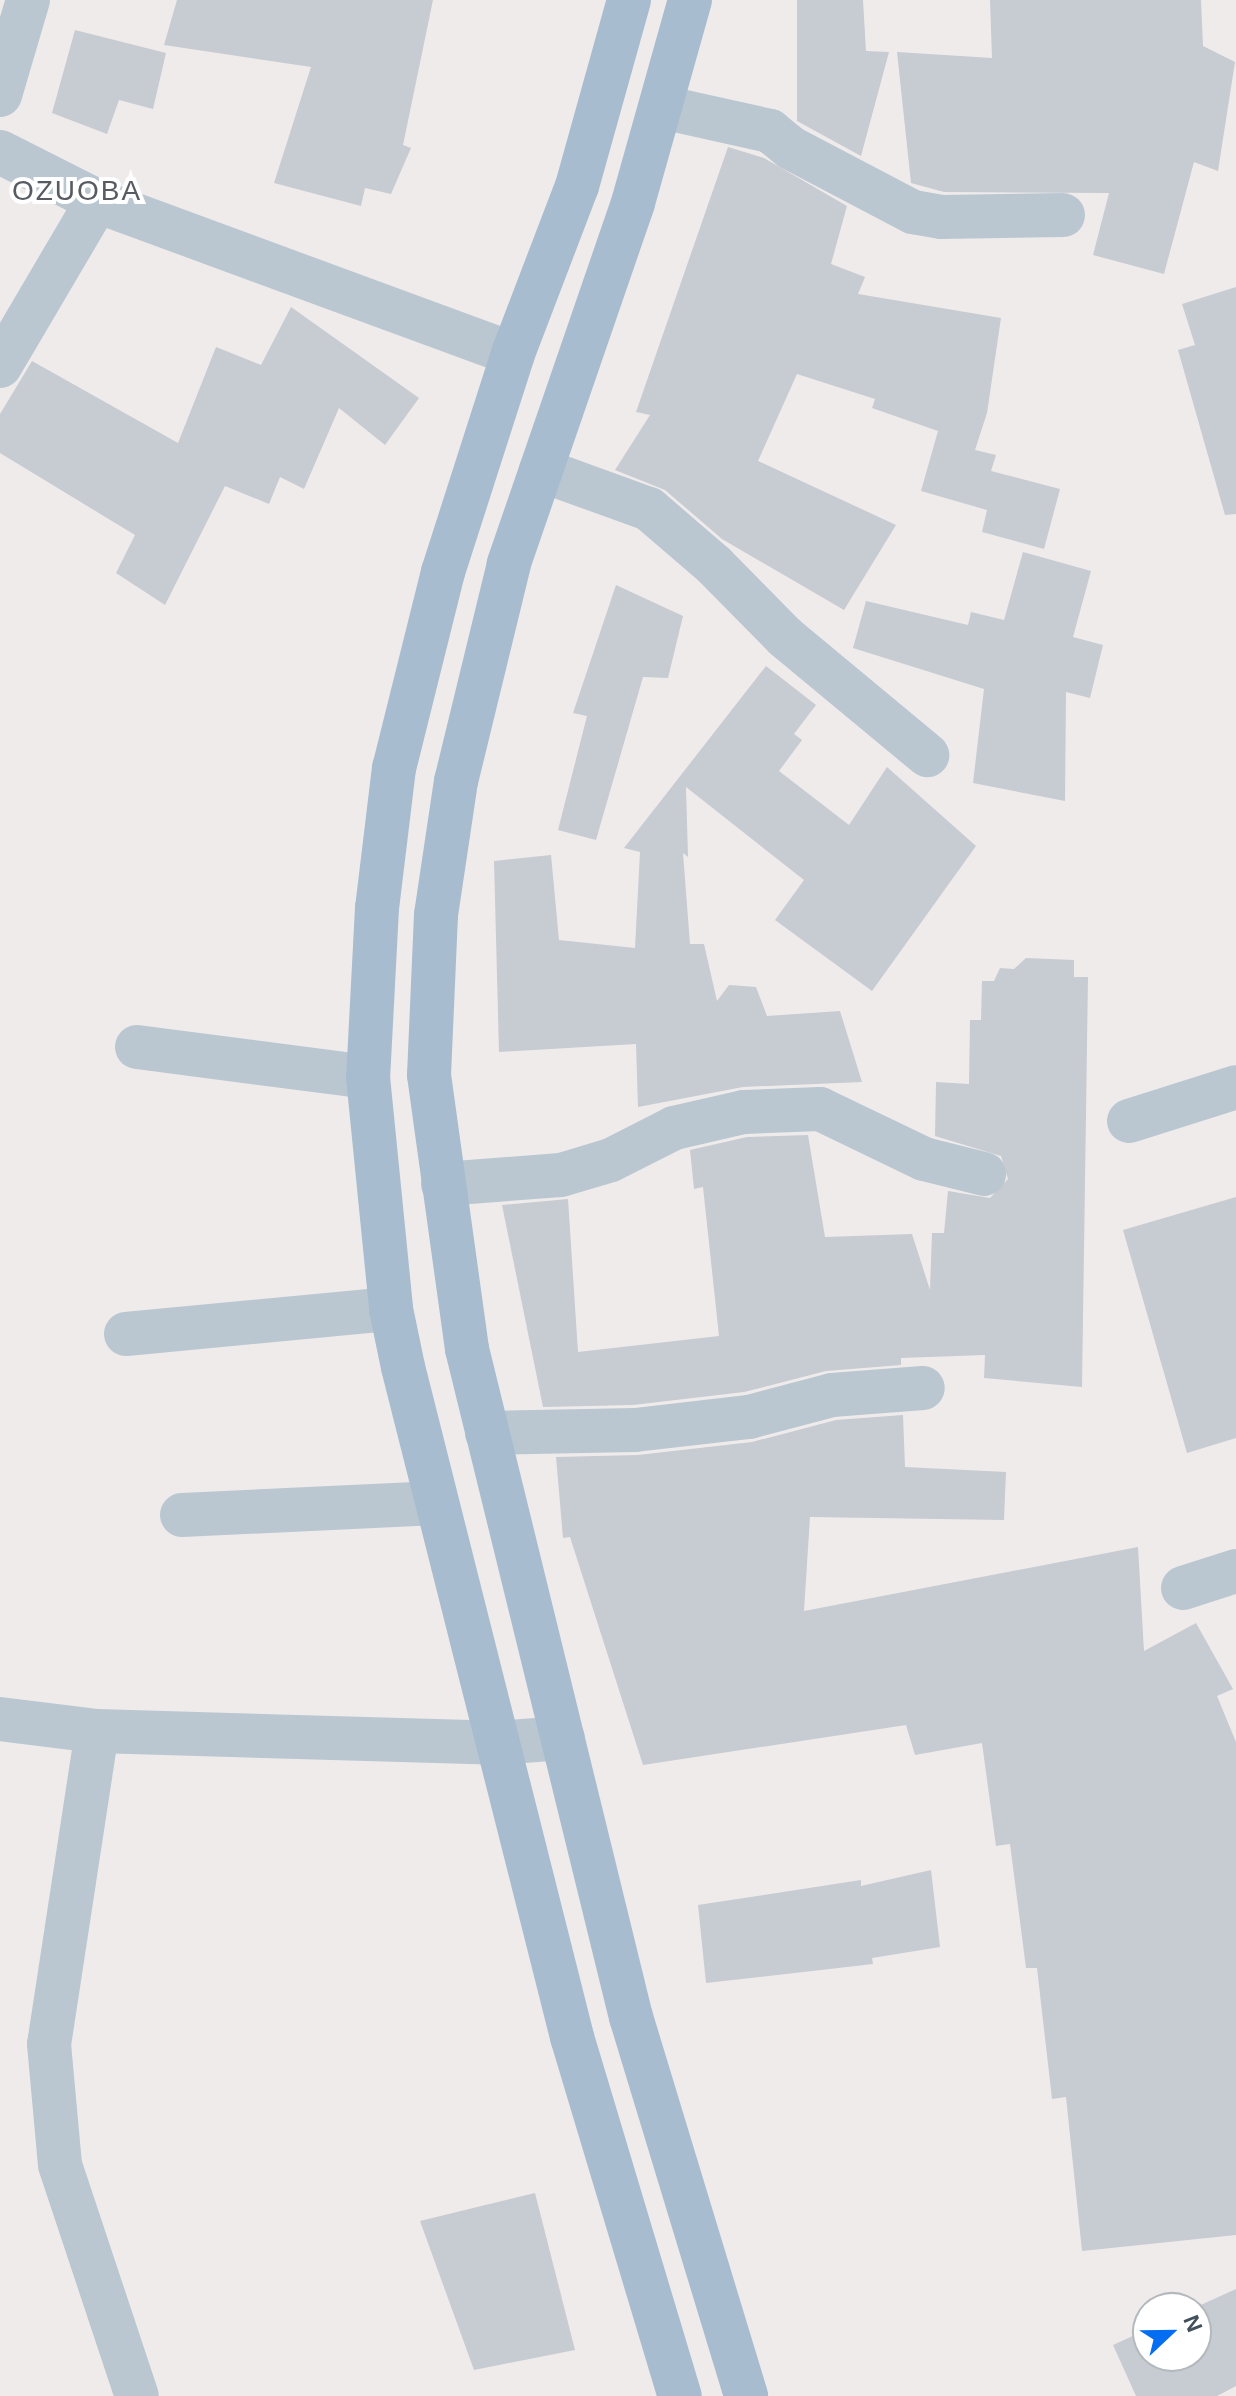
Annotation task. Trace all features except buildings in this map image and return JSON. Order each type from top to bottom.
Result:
[{"type":"main road","points":[[629,0],[577,186],[513,354],[443,572],[394,768],[377,908],[368,1077],[391,1309],[496,1743],[572,2037],[680,2396]]},
{"type":"main road","points":[[690,0],[662,107],[509,564],[460,766],[436,915],[429,1075],[467,1349],[487,1433],[631,2017],[746,2396]]},
{"type":"street","points":[[0,95],[28,0]]},
{"type":"street","points":[[662,107],[770,131],[791,148],[913,212],[942,217],[1063,215]]},
{"type":"street","points":[[0,152],[97,201],[513,354]]},
{"type":"street","points":[[0,366],[97,201]]},
{"type":"street","points":[[541,470],[649,509],[678,531],[785,637],[927,755]]},
{"type":"street","points":[[137,1047],[368,1077]]},
{"type":"street","points":[[1129,1121],[1236,1087]]},
{"type":"street","points":[[443,1184],[561,1175],[611,1160],[674,1128],[744,1112],[820,1109],[924,1159],[984,1174]]},
{"type":"street","points":[[126,1334],[391,1309]]},
{"type":"street","points":[[487,1433],[635,1430],[749,1417],[832,1395],[923,1388]]},
{"type":"street","points":[[182,1515],[437,1503]]},
{"type":"street","points":[[1183,1588],[1236,1571]]},
{"type":"street","points":[[0,1719],[97,1731],[496,1743],[563,1738]]},
{"type":"street","points":[[97,1731],[49,2044],[60,2165],[137,2396]]},
{"type":"district","name":"OZUOBA","points":[[77,191]]}]
